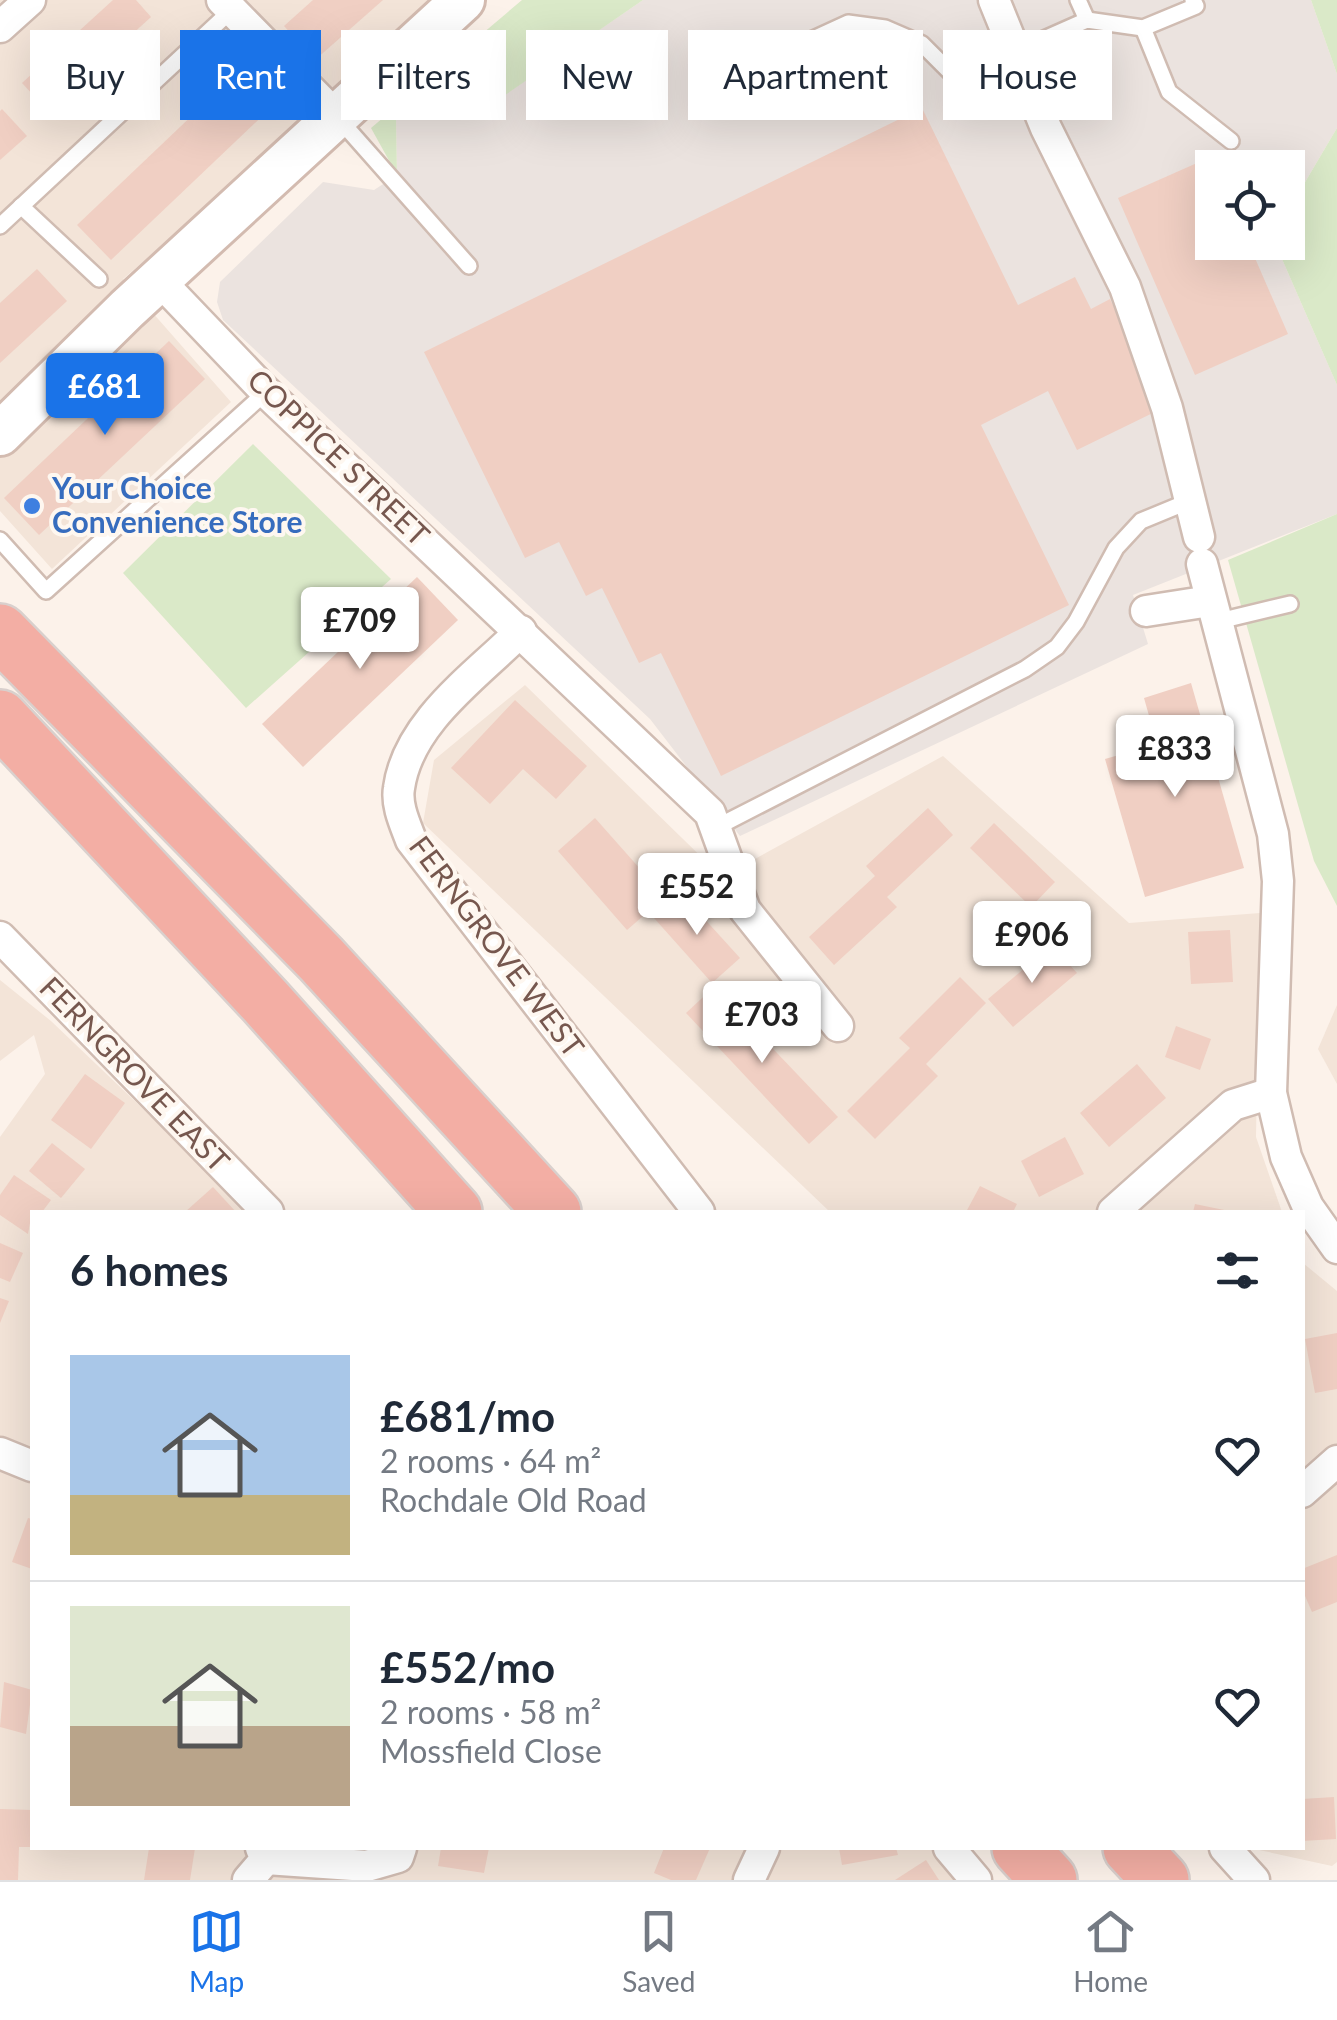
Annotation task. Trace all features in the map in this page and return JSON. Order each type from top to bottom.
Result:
[{"type":"highway","points":[[0,632],[322,958],[551,1210]]},
{"type":"highway","points":[[10,730],[265,1000],[452,1210]]},
{"type":"highway","points":[[1022,1850],[1049,1880]]},
{"type":"highway","points":[[1133,1850],[1161,1880]]},
{"type":"main road","points":[[0,434],[335,115],[463,0]]},
{"type":"street","points":[[0,27],[30,0]]},
{"type":"street","points":[[994,0],[1006,30]]},
{"type":"street","points":[[232,4],[335,115]]},
{"type":"street","points":[[1043,120],[1126,287],[1167,408],[1192,500],[1212,612],[1273,834],[1278,881],[1271,1093],[1286,1157],[1308,1206],[1337,1248]]},
{"type":"street","name":"COPPICE STREET","points":[[159,280],[266,392],[710,813],[745,910],[838,1026]]},
{"type":"street","points":[[1146,611],[1212,612]]},
{"type":"street","name":"FERNGROVE WEST","points":[[522,631],[434,716],[410,750],[398,790],[402,816],[411,840],[696,1210]]},
{"type":"street","name":"FERNGROVE EAST","points":[[0,937],[266,1210]]},
{"type":"street","points":[[1115,1210],[1234,1106],[1271,1093]]},
{"type":"street","points":[[0,1452],[30,1465]]},
{"type":"street","points":[[1305,1489],[1337,1462]]},
{"type":"street","points":[[258,1862],[368,1866],[398,1857],[400,1850]]},
{"type":"street","points":[[749,1880],[763,1850]]},
{"type":"street","points":[[951,1850],[976,1880]]},
{"type":"street","points":[[1226,1850],[1254,1880]]},
{"type":"lane","points":[[1078,0],[1087,20]]},
{"type":"lane","points":[[1066,30],[1087,20],[1143,28],[1196,6],[1194,0]]},
{"type":"lane","points":[[0,226],[232,4]]},
{"type":"lane","points":[[833,30],[848,23],[890,30]]},
{"type":"lane","points":[[1143,28],[1169,92],[1231,141]]},
{"type":"lane","points":[[923,45],[943,65]]},
{"type":"lane","points":[[335,115],[469,266]]},
{"type":"lane","points":[[22,206],[100,279]]},
{"type":"lane","points":[[0,540],[46,591],[266,392]]},
{"type":"lane","points":[[716,828],[1025,670],[1066,635],[1116,548],[1141,520],[1192,500]]},
{"type":"lane","points":[[1212,612],[1290,604]]},
{"type":"shaded area","points":[[0,0],[446,0],[411,30],[341,30],[341,91],[321,108],[321,30],[180,30],[180,120],[307,120],[123,279],[231,402],[52,569],[0,511]]},
{"type":"shaded area","points":[[643,0],[1311,0],[1337,74],[1337,128],[1305,182],[1305,150],[1195,150],[1195,260],[1282,260],[1337,385],[1337,514],[1133,595],[1148,644],[740,836],[650,719],[223,320],[217,302],[220,282],[323,182],[374,190],[397,175],[396,120],[506,120],[506,94],[526,80],[526,120],[668,120],[668,30],[599,30]]},
{"type":"shaded area","points":[[525,685],[722,877],[943,756],[1129,923],[1260,913],[1256,1137],[1281,1210],[828,1210],[423,823],[434,760]]},
{"type":"shaded area","points":[[0,980],[51,1021],[249,1210],[30,1210],[30,1850],[932,1850],[958,1880],[0,1880],[0,1137],[45,1074],[34,1035],[0,1061]]},
{"type":"shaded area","points":[[1337,1005],[1337,1084],[1318,1049]]},
{"type":"shaded area","points":[[1305,1265],[1337,1291],[1337,1862],[1332,1866],[1259,1850],[1305,1850]]},
{"type":"green space","points":[[522,0],[643,0],[600,30],[526,30],[526,81],[506,94],[506,30],[487,30]]},
{"type":"green space","points":[[1311,0],[1337,0],[1337,74]]},
{"type":"green space","points":[[380,120],[396,120],[397,175],[371,128]]},
{"type":"green space","points":[[1337,128],[1337,385],[1282,260],[1305,260],[1305,182]]},
{"type":"green space","points":[[253,444],[391,579],[246,708],[123,573]]},
{"type":"green space","points":[[1337,514],[1337,906],[1314,861],[1228,560]]},
{"type":"building","points":[[113,0],[136,0],[151,17],[137,30],[80,30]]},
{"type":"building","points":[[313,0],[383,0],[349,30],[341,30],[341,37],[321,55],[321,30],[288,30],[284,26]]},
{"type":"building","points":[[30,76],[30,92],[22,83]]},
{"type":"building","points":[[923,110],[1018,305],[1075,277],[1091,309],[1110,299],[1163,408],[1077,450],[1048,391],[981,425],[1069,605],[721,776],[661,653],[639,663],[602,588],[586,596],[559,542],[525,558],[424,352],[898,120],[923,120]]},
{"type":"building","points":[[0,111],[27,136],[0,160]]},
{"type":"building","points":[[187,120],[258,120],[111,260],[77,225]]},
{"type":"building","points":[[1195,164],[1195,260],[1256,260],[1288,334],[1195,375],[1118,198]]},
{"type":"building","points":[[37,269],[67,301],[0,363],[0,303]]},
{"type":"building","points":[[169,341],[205,379],[39,535],[4,498]]},
{"type":"building","points":[[417,577],[458,620],[303,767],[262,724]]},
{"type":"building","points":[[1191,683],[1244,868],[1145,897],[1105,759],[1157,744],[1144,698]]},
{"type":"building","points":[[515,700],[587,766],[556,799],[523,769],[490,804],[451,768]]},
{"type":"building","points":[[928,808],[953,835],[887,897],[897,907],[834,965],[809,937],[875,876],[866,866]]},
{"type":"building","points":[[595,818],[665,897],[627,930],[558,851]]},
{"type":"building","points":[[994,823],[1055,882],[1031,907],[970,848]]},
{"type":"building","points":[[681,893],[740,958],[712,983],[654,918]]},
{"type":"building","points":[[1230,930],[1233,982],[1191,984],[1188,932]]},
{"type":"building","points":[[1052,945],[1077,973],[1013,1027],[988,999]]},
{"type":"building","points":[[960,977],[986,1003],[926,1064],[938,1076],[875,1139],[847,1111],[910,1048],[899,1038]]},
{"type":"building","points":[[714,987],[838,1117],[809,1144],[686,1013]]},
{"type":"building","points":[[1176,1026],[1211,1039],[1200,1070],[1165,1057]]},
{"type":"building","points":[[1137,1064],[1166,1098],[1109,1147],[1080,1113]]},
{"type":"building","points":[[85,1074],[125,1103],[91,1149],[51,1120]]},
{"type":"building","points":[[1065,1137],[1084,1174],[1039,1197],[1021,1161]]},
{"type":"building","points":[[52,1143],[85,1169],[61,1198],[29,1171]]},
{"type":"building","points":[[14,1175],[51,1200],[44,1210],[30,1210],[28,1234],[0,1215],[0,1195]]},
{"type":"building","points":[[980,1186],[1017,1204],[1014,1210],[967,1210]]},
{"type":"building","points":[[213,1187],[234,1210],[187,1210]]},
{"type":"building","points":[[1195,1204],[1224,1210],[1194,1210]]},
{"type":"building","points":[[0,1243],[23,1253],[10,1282],[0,1278]]},
{"type":"building","points":[[0,1298],[9,1301],[0,1323]]},
{"type":"building","points":[[1337,1333],[1337,1389],[1315,1393],[1305,1339]]},
{"type":"building","points":[[28,1518],[30,1518],[30,1568],[12,1562]]},
{"type":"building","points":[[1337,1555],[1337,1602],[1312,1612],[1305,1596],[1305,1568]]},
{"type":"building","points":[[4,1682],[30,1689],[26,1734],[0,1727]]},
{"type":"building","points":[[1334,1797],[1336,1839],[1305,1841],[1305,1799]]},
{"type":"building","points":[[0,1809],[30,1810],[30,1847],[19,1847],[18,1880],[0,1880]]},
{"type":"building","points":[[149,1850],[195,1850],[190,1880],[144,1880]]},
{"type":"building","points":[[441,1850],[489,1850],[484,1873],[438,1866]]},
{"type":"building","points":[[663,1850],[709,1850],[696,1880],[671,1880],[654,1873]]},
{"type":"building","points":[[839,1850],[897,1850],[898,1855],[842,1865]]},
{"type":"building","points":[[926,1860],[939,1880],[895,1880]]},
{"type":"place","name":"Your Choice Convenience Store","points":[[32,506]]}]
